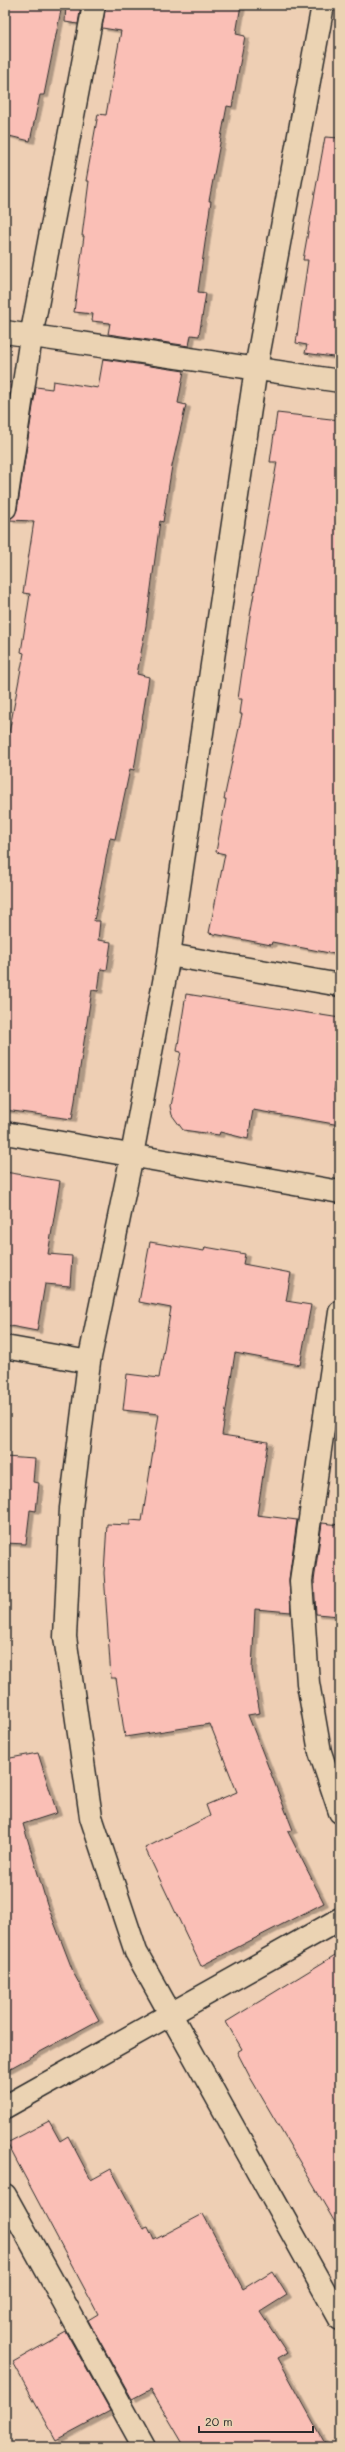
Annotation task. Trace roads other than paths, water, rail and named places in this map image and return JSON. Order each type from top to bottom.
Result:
[{"type":"street","points":[[5,508],[31,337],[94,5]]},
{"type":"street","points":[[323,5],[256,368],[169,955],[132,1156],[89,1362],[71,1508],[65,1637],[91,1817],[136,1952],[170,2016],[340,2319]]},
{"type":"street","points":[[5,332],[340,381]]},
{"type":"street","points":[[169,955],[340,985]]},
{"type":"street","points":[[5,1133],[340,1192]]},
{"type":"street","points":[[340,1312],[334,1397],[301,1581],[309,1691],[320,1752],[340,1812]]},
{"type":"street","points":[[5,1347],[89,1362]]},
{"type":"street","points":[[5,2107],[170,2016],[340,1919]]},
{"type":"street","points":[[5,2194],[144,2447]]}]
